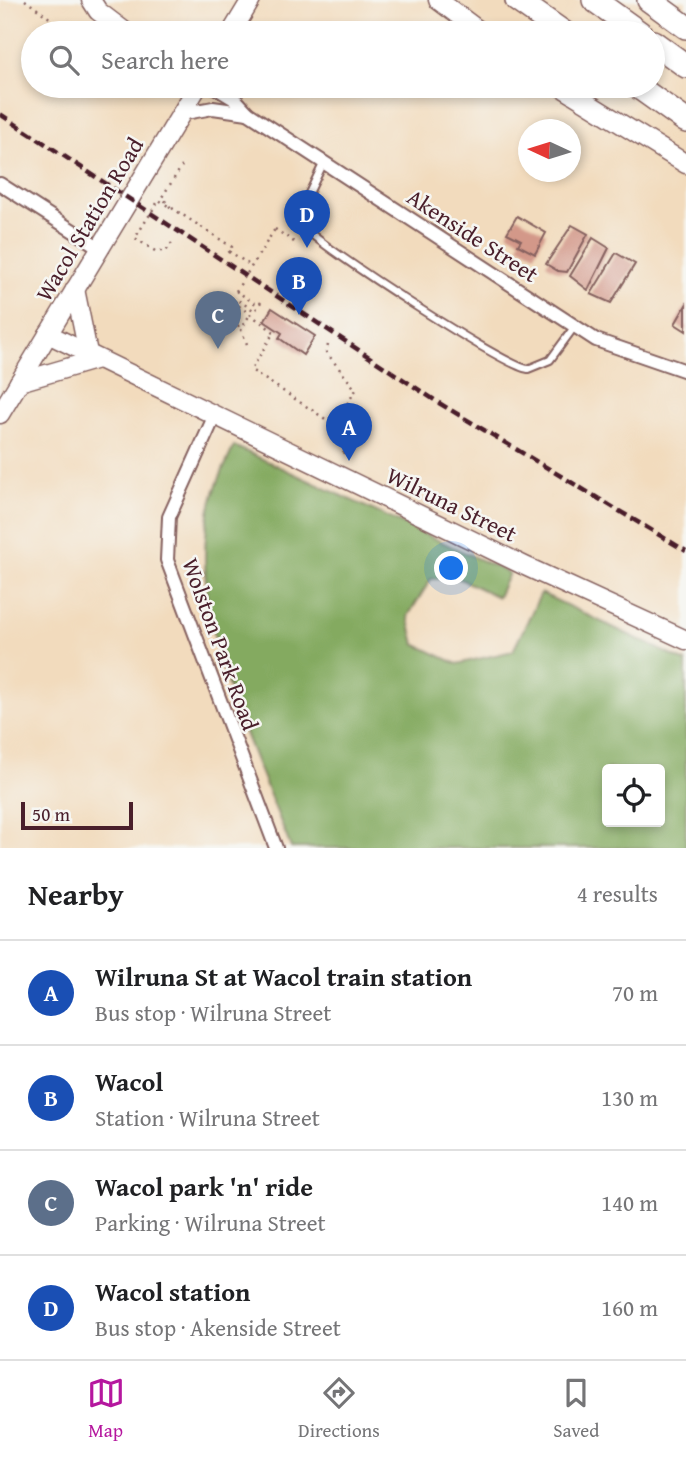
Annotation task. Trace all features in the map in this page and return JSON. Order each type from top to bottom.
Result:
[{"type":"highway","points":[[517,0],[547,21]]},
{"type":"highway","points":[[594,0],[623,21]]},
{"type":"highway","points":[[649,0],[686,27]]},
{"type":"highway","points":[[665,51],[686,66]]},
{"type":"highway","points":[[654,98],[686,121]]},
{"type":"main road","points":[[91,0],[98,11],[111,21]]},
{"type":"main road","points":[[238,21],[251,0]]},
{"type":"main road","points":[[439,0],[466,21]]},
{"type":"main road","name":"Wacol Station Road","points":[[0,414],[190,98]]},
{"type":"main road","points":[[579,98],[686,164]]},
{"type":"main road","points":[[19,382],[93,356],[75,289]]},
{"type":"main road","name":"Wilruna Street","points":[[48,334],[334,474],[686,640]]},
{"type":"street","name":"Akenside Street","points":[[233,98],[248,113],[575,326],[616,348],[686,371]]},
{"type":"street","name":"Akenside Street","points":[[180,114],[220,108],[248,113]]},
{"type":"street","points":[[0,184],[100,248]]},
{"type":"street","name":"Wolston Park Road","points":[[215,415],[169,517],[167,560],[276,848]]},
{"type":"lane","points":[[324,162],[301,210],[305,228],[454,329],[500,359],[528,369],[550,360],[575,326]]},
{"type":"path","points":[[25,0],[54,21]]},
{"type":"path","points":[[171,208],[162,197],[182,166]]},
{"type":"path","points":[[172,243],[166,251],[155,251],[135,238],[159,200],[232,247],[226,257]]},
{"type":"path","points":[[247,344],[241,330],[260,304],[236,291],[275,229],[294,242],[299,241]]},
{"type":"path","points":[[229,251],[251,266]]},
{"type":"path","points":[[256,311],[236,299],[234,303],[274,332],[251,370],[330,422],[336,421],[356,390],[326,352],[328,345]]},
{"type":"path","points":[[231,329],[240,324],[243,327]]},
{"type":"path","points":[[334,474],[345,449],[336,421]]},
{"type":"green space","points":[[234,446],[509,573],[498,597],[458,578],[431,579],[408,616],[415,644],[457,664],[513,651],[541,593],[686,662],[686,848],[291,848],[240,721],[213,630],[206,584],[206,540],[213,496]]},
{"type":"building","points":[[517,216],[546,233],[535,254],[518,245],[521,240],[507,233]]},
{"type":"building","points":[[572,225],[588,234],[567,272],[558,271],[546,264]]},
{"type":"building","points":[[593,238],[609,248],[588,290],[570,276]]},
{"type":"building","points":[[616,253],[635,264],[611,303],[591,294]]},
{"type":"building","points":[[686,305],[686,331],[675,324]]},
{"type":"building","points":[[272,308],[315,336],[303,355],[279,338],[282,333],[264,321]]},
{"type":"railway","points":[[0,114],[439,403],[686,551]]},
{"type":"place","name":"Wacol station","points":[[307,248]]},
{"type":"place","name":"Wacol","points":[[299,315]]},
{"type":"place","name":"Wacol park 'n' ride","points":[[218,349]]},
{"type":"place","name":"Wilruna St at Wacol train station","points":[[349,461]]}]
